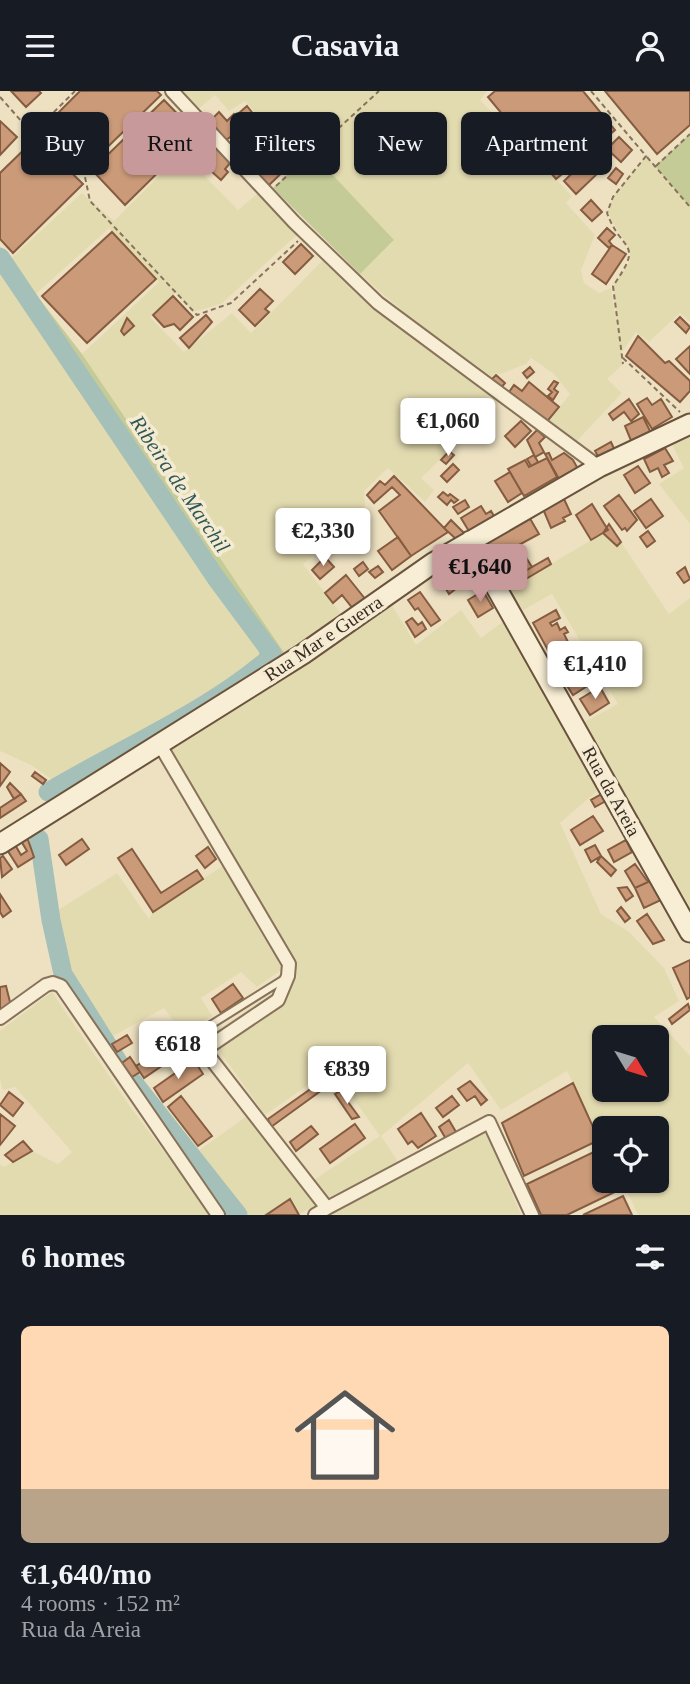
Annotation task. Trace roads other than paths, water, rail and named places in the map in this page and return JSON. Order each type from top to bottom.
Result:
[{"type":"street","points":[[172,91],[267,194],[377,303],[599,467]]},
{"type":"street","name":"Rua Mar e Guerra","points":[[0,844],[303,654],[433,563],[685,418]]},
{"type":"street","name":"Rua da Areia","points":[[470,541],[690,932]]},
{"type":"street","points":[[160,745],[289,964],[288,976],[278,1000],[204,1050],[327,1208]]},
{"type":"street","points":[[0,1018],[46,985],[53,983],[61,986],[218,1215]]},
{"type":"street","points":[[315,1215],[489,1122],[532,1215]]},
{"type":"waterway","name":"Ribeira de Marchil","points":[[0,257],[216,578],[273,655],[222,694],[48,792]]},
{"type":"waterway","points":[[39,839],[51,920],[63,974],[122,1068],[238,1215]]}]
